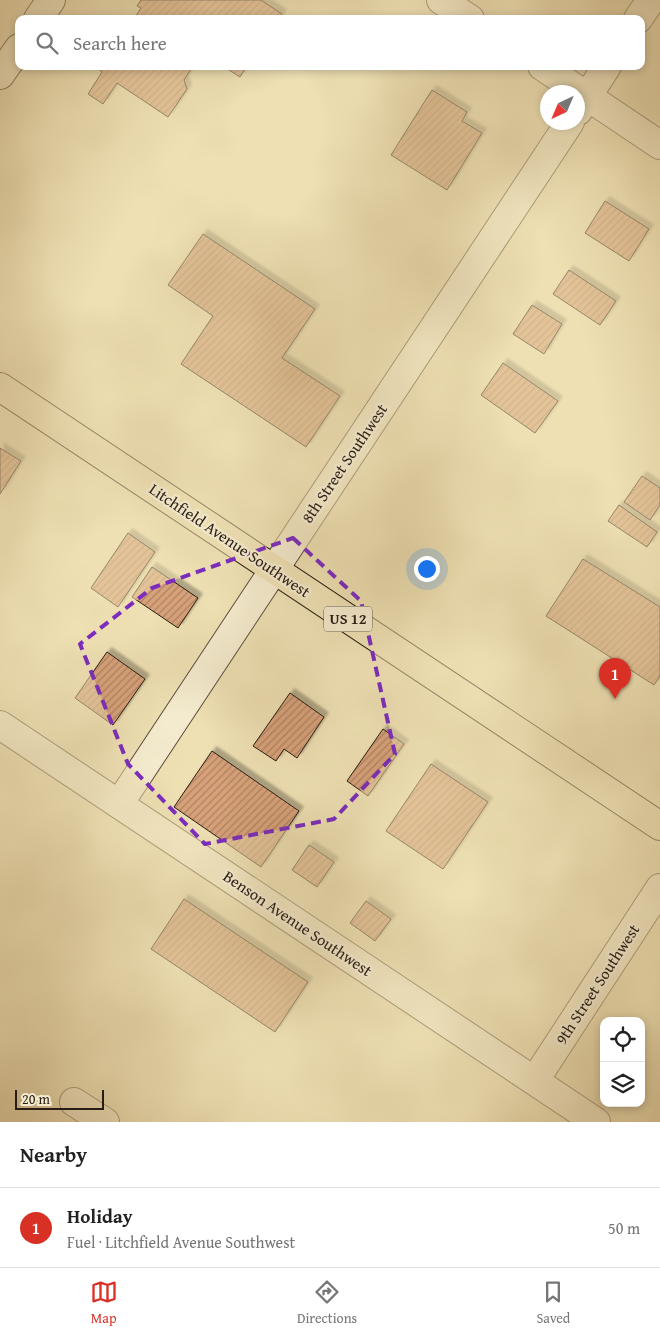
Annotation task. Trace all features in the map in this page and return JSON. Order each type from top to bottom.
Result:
[{"type":"highway","name":"Litchfield Avenue Southwest","points":[[0,387],[660,826]]},
{"type":"street","points":[[41,15],[51,0]]},
{"type":"street","points":[[442,0],[464,15]]},
{"type":"street","points":[[641,15],[651,0]]},
{"type":"street","points":[[0,75],[15,54]]},
{"type":"street","points":[[546,70],[562,85]]},
{"type":"street","points":[[585,99],[604,70]]},
{"type":"street","points":[[585,106],[660,145]]},
{"type":"street","name":"8th Street Southwest","points":[[119,804],[565,130]]},
{"type":"street","name":"Benson Avenue Southwest","points":[[0,725],[596,1122]]},
{"type":"street","name":"9th Street Southwest","points":[[535,1080],[660,888]]},
{"type":"street","points":[[74,1102],[105,1122]]},
{"type":"highlighted area","points":[[293,538],[361,601],[395,754],[334,819],[205,844],[128,764],[80,644],[152,588]]},
{"type":"building","points":[[141,0],[261,0],[282,14],[137,15],[141,8],[137,6]]},
{"type":"building","points":[[100,70],[190,70],[184,80],[187,89],[168,117],[117,83],[103,104],[88,94],[102,72]]},
{"type":"building","points":[[229,70],[244,70],[240,77]]},
{"type":"building","points":[[432,90],[467,112],[462,121],[482,133],[447,190],[391,155]]},
{"type":"building","points":[[605,201],[649,229],[629,261],[585,233]]},
{"type":"building","points":[[203,234],[315,309],[282,358],[340,396],[306,447],[181,364],[213,316],[168,285]]},
{"type":"building","points":[[569,270],[616,301],[600,325],[553,294]]},
{"type":"building","points":[[532,305],[562,324],[544,354],[513,334]]},
{"type":"building","points":[[503,363],[558,401],[535,433],[481,395]]},
{"type":"building","points":[[0,448],[21,461],[0,494]]},
{"type":"building","points":[[642,476],[660,488],[660,505],[650,520],[624,502]]},
{"type":"building","points":[[619,505],[657,532],[647,547],[608,521]]},
{"type":"building","points":[[128,533],[155,552],[118,607],[91,588]]},
{"type":"building","points":[[583,559],[660,607],[660,676],[654,685],[546,616]]},
{"type":"building","points":[[152,567],[198,598],[178,628],[132,597]]},
{"type":"building","points":[[107,652],[145,679],[113,725],[75,698]]},
{"type":"building","points":[[290,693],[324,717],[297,758],[284,749],[276,761],[253,746]]},
{"type":"building","points":[[383,729],[404,744],[368,796],[347,781]]},
{"type":"building","points":[[212,751],[299,811],[261,867],[174,807]]},
{"type":"building","points":[[431,764],[488,802],[443,869],[386,831]]},
{"type":"building","points":[[309,845],[334,862],[317,887],[292,870]]},
{"type":"building","points":[[184,899],[308,982],[275,1032],[151,949]]},
{"type":"building","points":[[366,901],[391,919],[375,941],[350,923]]},
{"type":"place","name":"Holiday","points":[[615,699]]}]
